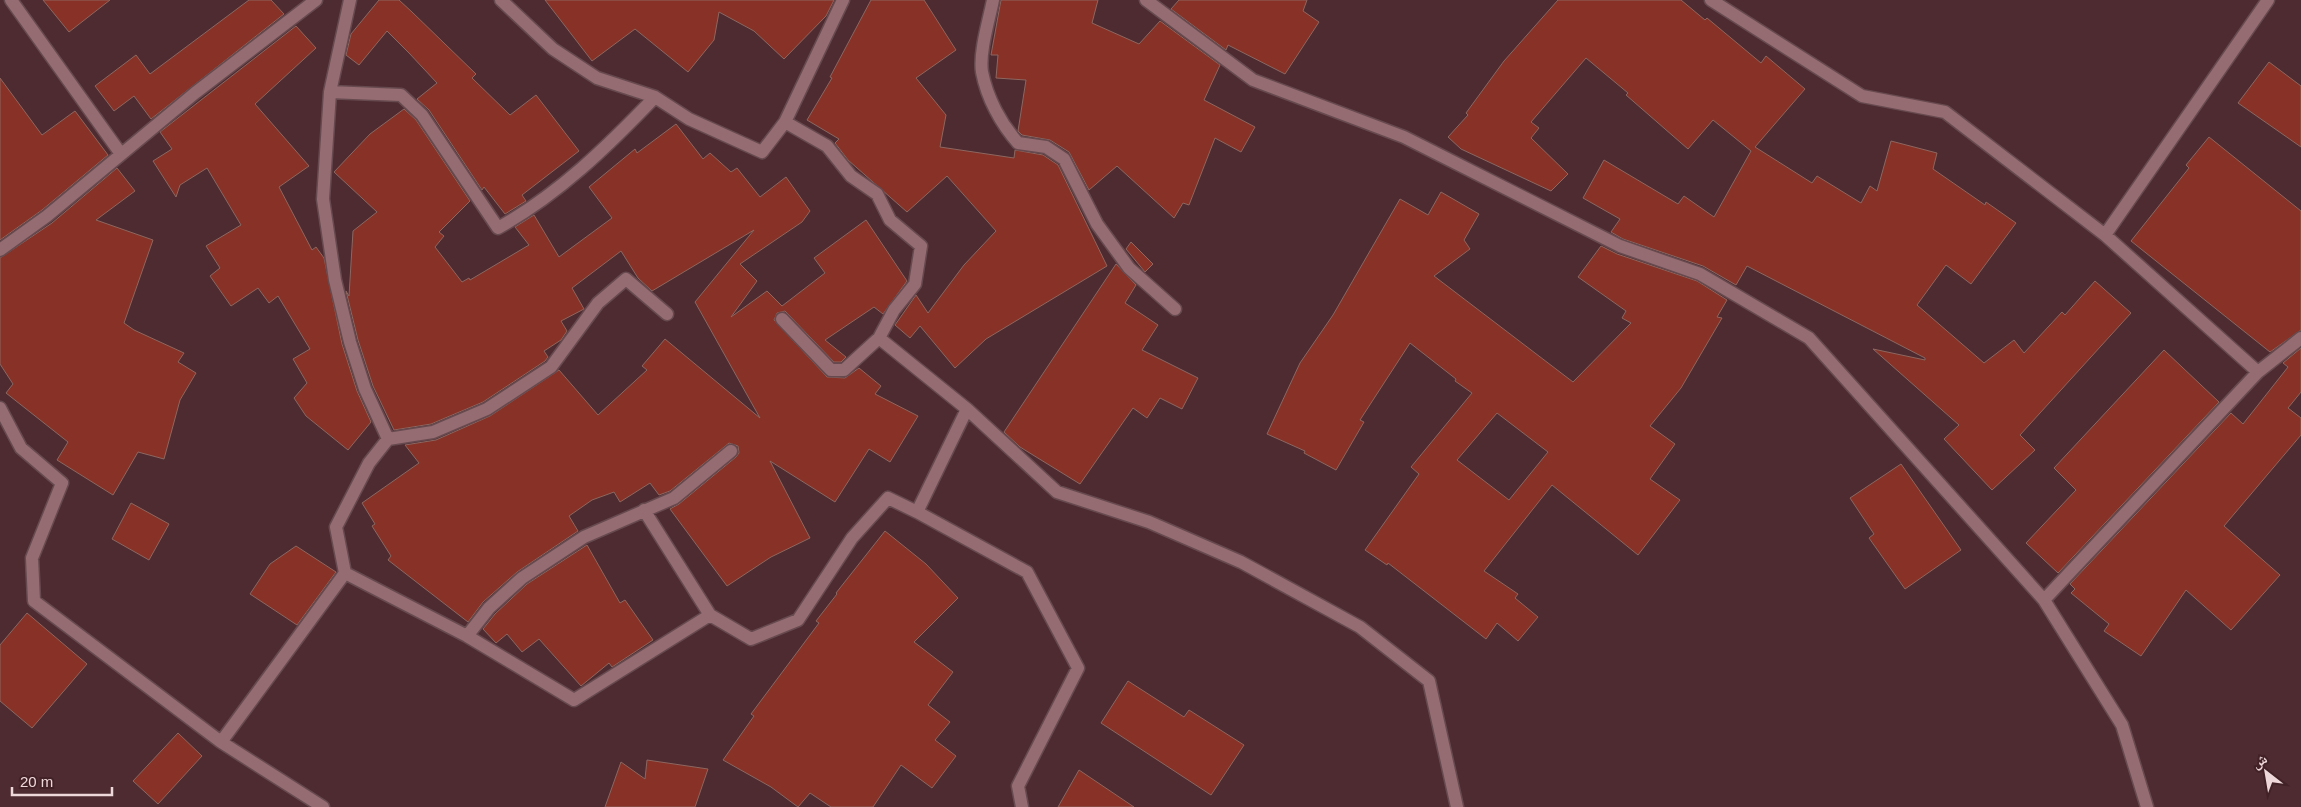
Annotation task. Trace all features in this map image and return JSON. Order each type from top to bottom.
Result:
[{"type":"street","points":[[11,0],[121,154]]},
{"type":"street","points":[[0,250],[47,216],[195,93],[316,0]]},
{"type":"street","points":[[350,0],[330,92],[323,199],[334,280],[365,389],[388,439]]},
{"type":"street","points":[[501,0],[553,49],[597,78],[655,97],[689,119],[762,152],[785,122],[843,0]]},
{"type":"street","points":[[993,0],[982,70],[990,100],[1008,132],[1018,144],[1046,147],[1064,159],[1097,224],[1129,268],[1175,309]]},
{"type":"street","points":[[1146,0],[1253,80],[1404,137],[1620,246],[1700,274],[1809,338],[2044,600],[2122,725],[2147,807]]},
{"type":"street","points":[[1711,0],[1862,96],[1945,112],[2106,235],[2258,372]]},
{"type":"street","points":[[2106,235],[2268,0]]},
{"type":"street","points":[[330,92],[401,95],[422,115],[498,228],[532,208],[562,182],[594,160],[655,97]]},
{"type":"street","points":[[782,319],[831,370],[844,370],[879,338],[894,310],[915,284],[922,246],[890,220],[877,194],[851,176],[827,146],[785,122]]},
{"type":"street","points":[[220,742],[345,573],[336,527],[369,463],[388,439],[433,432],[487,410],[551,367],[598,304],[626,279],[667,314]]},
{"type":"street","points":[[879,338],[967,408],[1057,492],[1149,522],[1241,562],[1360,627],[1429,681],[1456,807]]},
{"type":"street","points":[[2044,600],[2258,372],[2301,338]]},
{"type":"street","points":[[0,408],[21,448],[62,483],[32,558],[34,601],[220,742],[323,807]]},
{"type":"street","points":[[917,512],[967,408]]},
{"type":"street","points":[[467,636],[489,608],[522,578],[584,537],[674,498],[731,451]]},
{"type":"street","points":[[644,510],[710,616],[752,639],[798,620],[852,538],[888,498],[1027,572],[1078,668],[1018,786],[1022,807]]},
{"type":"street","points":[[345,573],[467,636],[574,700],[710,616]]},
{"type":"building","points":[[43,0],[110,0],[69,32]]},
{"type":"building","points":[[249,0],[271,0],[284,14],[151,119],[134,96],[114,111],[95,86],[136,55],[150,74]]},
{"type":"building","points":[[379,0],[399,0],[476,74],[472,78],[510,115],[536,95],[579,151],[522,195],[526,201],[505,214],[484,187],[482,190],[429,110],[417,99],[437,83],[387,31],[359,65],[346,55],[351,34]]},
{"type":"building","points":[[545,0],[834,0],[826,16],[784,59],[754,31],[719,12],[714,40],[688,72],[635,29],[592,61]]},
{"type":"building","points":[[871,0],[924,0],[956,50],[916,78],[946,115],[940,147],[1014,158],[1015,150],[1043,155],[1058,165],[1107,266],[986,339],[955,368],[920,326],[910,338],[895,325],[916,295],[928,313],[964,265],[996,231],[947,176],[907,212],[848,160],[835,143],[839,139],[807,120],[832,78],[830,77]]},
{"type":"building","points":[[1001,0],[1098,0],[1092,23],[1139,44],[1160,21],[1220,65],[1204,100],[1255,127],[1241,152],[1215,138],[1189,205],[1183,203],[1174,218],[1117,166],[1089,190],[1069,152],[1050,140],[1022,135],[1018,131],[1026,80],[996,78],[998,55],[991,55]]},
{"type":"building","points":[[1179,0],[1307,0],[1303,11],[1319,22],[1285,74],[1228,45],[1226,50],[1171,9]]},
{"type":"building","points":[[1558,0],[1681,0],[1705,20],[1707,18],[1761,63],[1766,56],[1805,89],[1755,147],[1812,183],[1817,176],[1861,203],[1870,186],[1877,191],[1891,141],[1937,153],[1933,169],[1985,205],[1986,202],[2016,223],[1971,284],[1946,265],[1917,305],[1984,363],[2014,340],[2024,353],[2062,312],[2065,315],[2095,281],[2131,313],[2020,435],[2035,450],[1992,490],[1944,439],[1959,425],[1873,349],[1925,360],[1925,358],[1747,266],[1736,285],[1703,266],[1623,239],[1611,232],[1620,219],[1583,198],[1604,160],[1678,204],[1684,196],[1714,217],[1751,151],[1713,120],[1688,149],[1626,95],[1628,93],[1586,58],[1531,122],[1539,128],[1531,138],[1568,174],[1551,191],[1461,149],[1448,137],[1468,115],[1466,113],[1504,61]]},
{"type":"building","points":[[296,26],[316,48],[255,104],[309,166],[279,187],[312,250],[316,247],[324,258],[342,344],[357,391],[371,422],[348,450],[306,416],[294,398],[307,383],[293,359],[310,349],[278,296],[269,303],[258,288],[231,306],[210,276],[220,268],[206,246],[241,225],[207,168],[180,185],[176,197],[153,161],[172,149],[160,132]]},
{"type":"building","points":[[2269,62],[2301,86],[2301,147],[2238,103]]},
{"type":"building","points":[[0,78],[42,135],[75,111],[108,155],[42,210],[0,240]]},
{"type":"building","points":[[404,109],[416,120],[470,201],[439,232],[444,236],[435,247],[462,282],[469,278],[470,280],[529,245],[515,227],[534,215],[559,257],[612,218],[589,187],[635,149],[637,153],[676,124],[703,159],[710,153],[731,172],[737,168],[760,197],[786,177],[810,211],[802,222],[740,264],[757,281],[731,317],[767,291],[782,306],[825,273],[814,258],[866,220],[907,281],[883,314],[874,307],[825,340],[846,357],[841,362],[834,362],[785,311],[777,313],[774,320],[827,377],[845,378],[859,368],[881,386],[875,394],[918,416],[890,462],[869,449],[835,502],[770,461],[810,538],[771,557],[727,586],[670,509],[679,504],[736,457],[739,453],[738,446],[729,443],[670,491],[659,495],[650,483],[620,502],[614,492],[592,500],[569,516],[578,531],[517,572],[483,602],[468,622],[388,560],[391,556],[372,526],[375,524],[362,503],[419,463],[405,445],[436,440],[490,416],[559,370],[598,415],[647,370],[642,366],[665,339],[760,418],[695,302],[754,230],[652,291],[638,278],[621,251],[572,288],[584,309],[561,321],[567,331],[561,340],[544,351],[548,357],[545,361],[483,402],[431,424],[394,430],[373,386],[358,340],[346,291],[349,296],[353,231],[377,212],[334,172],[370,134]]},
{"type":"building","points":[[2209,137],[2301,211],[2301,330],[2270,352],[2131,241],[2189,168],[2186,165]]},
{"type":"building","points":[[117,168],[135,191],[96,220],[153,240],[124,323],[134,330],[184,353],[178,362],[196,373],[180,400],[164,459],[138,452],[113,495],[57,460],[68,442],[6,393],[13,384],[0,364],[0,258],[52,223]]},
{"type":"building","points":[[1441,192],[1479,214],[1464,240],[1470,249],[1434,276],[1573,382],[1631,323],[1622,318],[1626,311],[1578,277],[1601,246],[1617,254],[1697,281],[1727,300],[1717,317],[1722,318],[1681,388],[1650,426],[1675,444],[1650,479],[1680,500],[1638,555],[1552,485],[1484,571],[1518,594],[1515,598],[1538,617],[1518,641],[1497,623],[1486,639],[1388,563],[1387,565],[1365,550],[1419,474],[1411,467],[1472,393],[1455,381],[1456,379],[1410,343],[1360,420],[1364,422],[1336,470],[1304,453],[1305,451],[1267,434],[1300,363],[1333,315],[1400,199],[1428,215]],"holes":[[[1497,413],[1548,452],[1509,500],[1457,460]]]},
{"type":"building","points":[[1131,242],[1153,264],[1145,272],[1126,249]]},
{"type":"building","points":[[1116,264],[1136,285],[1125,303],[1158,325],[1142,350],[1198,378],[1182,409],[1160,398],[1147,418],[1133,408],[1080,484],[1020,447],[1004,432]]},
{"type":"building","points":[[2301,348],[2301,392],[2288,408],[2301,418],[2301,435],[2224,526],[2280,575],[2231,630],[2186,590],[2141,656],[2104,631],[2109,624],[2071,593],[2075,589],[2070,584],[2231,413],[2243,424],[2288,367],[2283,363]]},
{"type":"building","points":[[2164,350],[2219,402],[2058,573],[2026,543],[2076,490],[2054,468]]},
{"type":"building","points":[[1901,464],[1961,550],[1905,589],[1869,538],[1874,534],[1850,498]]},
{"type":"building","points":[[131,503],[169,524],[149,560],[112,539]]},
{"type":"building","points":[[885,531],[926,564],[958,598],[914,642],[953,672],[928,705],[950,722],[935,740],[956,756],[932,788],[901,765],[873,807],[831,807],[810,793],[798,807],[771,787],[723,760],[754,716],[751,714],[819,623],[816,621]]},
{"type":"building","points":[[587,545],[620,603],[625,600],[653,640],[612,667],[609,663],[581,686],[539,639],[522,652],[507,634],[496,643],[483,629],[495,614],[527,584]]},
{"type":"building","points":[[296,546],[336,572],[297,625],[250,594],[270,564]]},
{"type":"building","points":[[27,613],[87,664],[32,728],[0,701],[0,645]]},
{"type":"building","points":[[1128,681],[1184,717],[1189,710],[1244,745],[1211,795],[1101,723]]},
{"type":"building","points":[[178,733],[202,756],[158,804],[133,781]]},
{"type":"building","points":[[647,760],[708,769],[695,807],[605,807],[621,762],[645,779]]},
{"type":"building","points":[[1079,770],[1134,807],[1058,807]]}]
